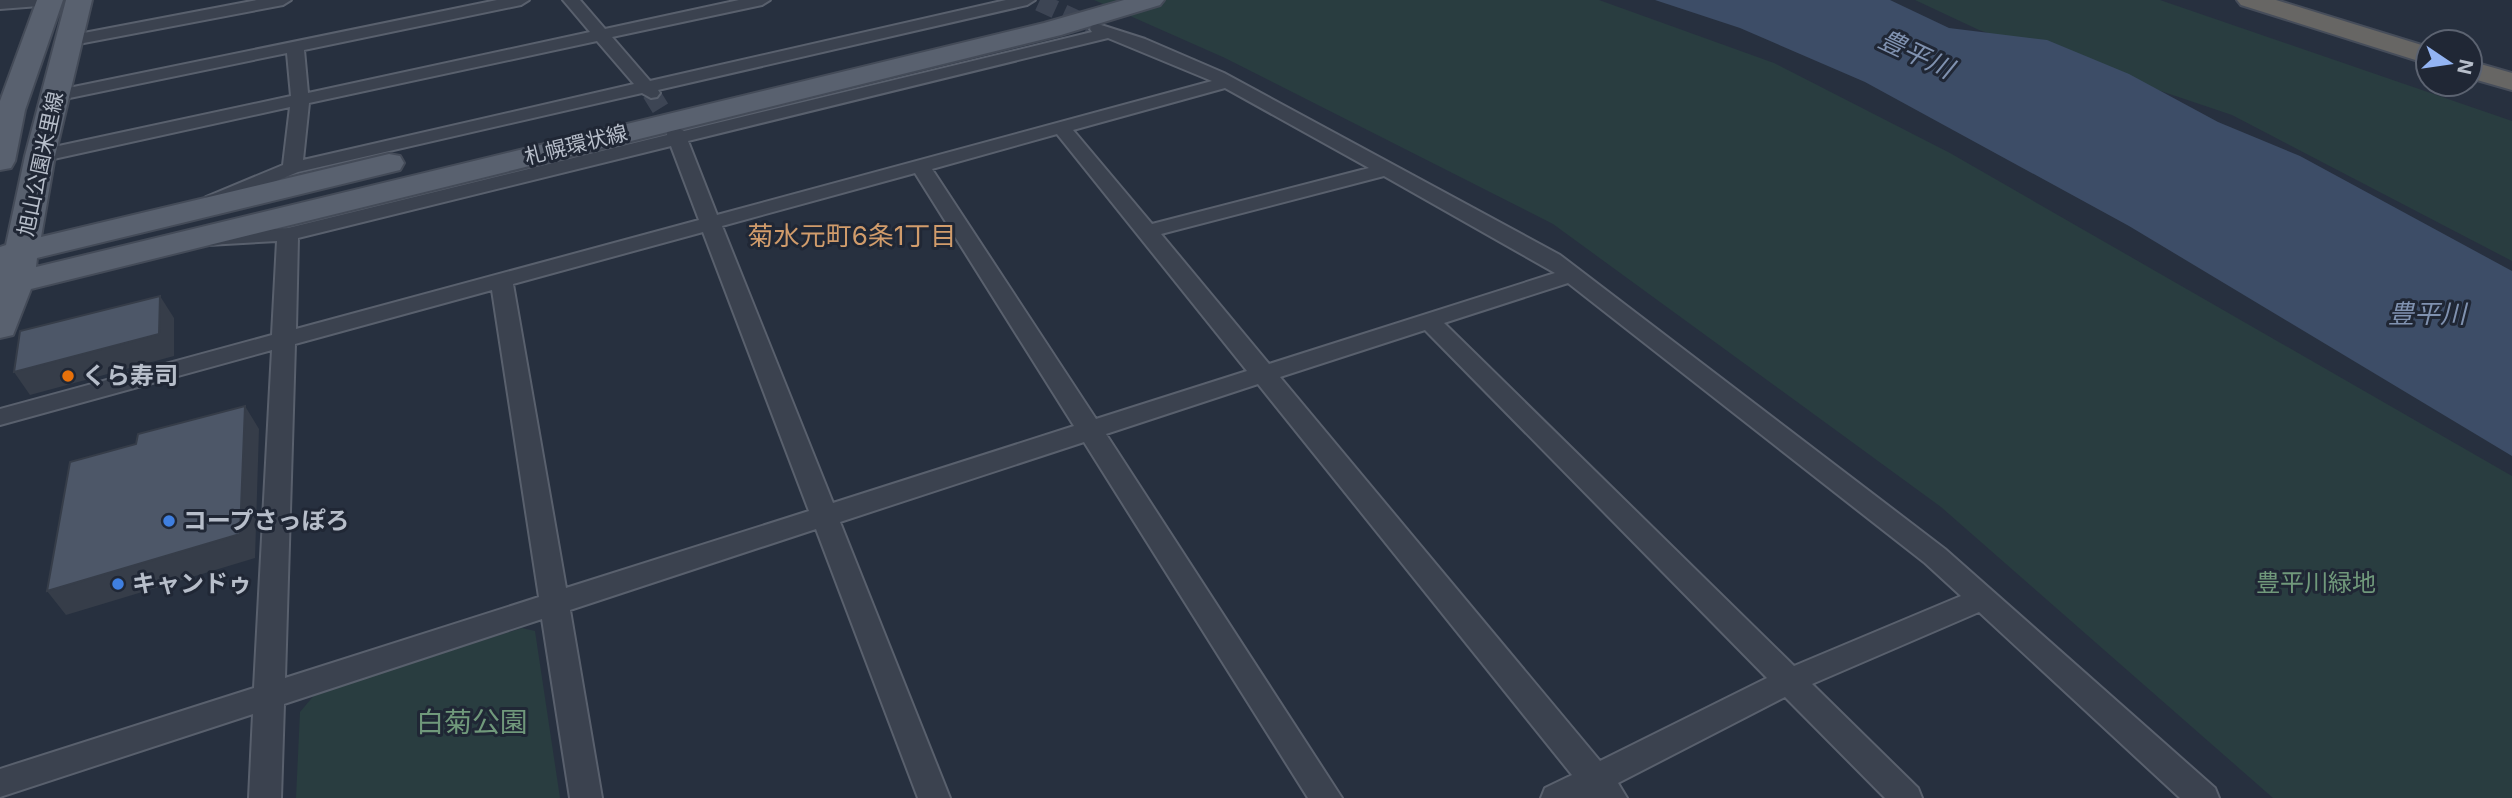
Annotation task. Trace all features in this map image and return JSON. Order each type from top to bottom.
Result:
[{"type":"highway","points":[[2250,0],[2414,52]]},
{"type":"highway","points":[[2484,73],[2512,82]]},
{"type":"main road","name":"旭山公園米里線","points":[[0,161],[11,110],[51,0]]},
{"type":"main road","name":"旭山公園米里線","points":[[0,327],[10,269],[26,220],[79,0]]},
{"type":"main road","name":"札幌環状線","points":[[10,269],[197,208],[1083,0]]},
{"type":"main road","name":"札幌環状線","points":[[10,269],[178,241],[1052,29],[1151,0]]},
{"type":"street","points":[[0,4],[51,0]]},
{"type":"street","points":[[68,41],[252,3],[283,0]]},
{"type":"street","points":[[55,96],[520,0]]},
{"type":"street","points":[[571,0],[649,90]]},
{"type":"street","points":[[40,156],[762,0]]},
{"type":"street","points":[[197,208],[292,168],[649,90],[1034,1]]},
{"type":"street","points":[[178,241],[288,234],[676,135],[1102,31],[1139,43],[1227,82],[1552,260],[1934,556],[2203,798]]},
{"type":"street","points":[[292,168],[300,100],[295,47]]},
{"type":"street","points":[[0,417],[1227,82]]},
{"type":"street","points":[[1061,127],[1149,230],[1604,789]]},
{"type":"street","points":[[676,135],[934,798]]},
{"type":"street","points":[[920,165],[1088,431],[1326,798]]},
{"type":"street","points":[[1149,230],[1388,169]]},
{"type":"street","points":[[265,798],[288,234]]},
{"type":"street","points":[[0,783],[1570,275]]},
{"type":"street","points":[[501,279],[586,798]]},
{"type":"street","points":[[1430,322],[1787,682],[1906,798]]},
{"type":"street","points":[[1557,798],[1604,789],[1787,682],[1982,599]]},
{"type":"green space","name":"豊平川緑地","points":[[1094,0],[1599,0],[1774,63],[1950,153],[2512,476],[2512,798],[2273,798],[1941,507],[1553,224],[1225,58]]},
{"type":"green space","points":[[1915,0],[2160,0],[2414,87],[2414,98],[2445,98],[2512,121],[2512,261],[2232,115],[1979,30]]},
{"type":"green space","name":"白菊公園","points":[[522,628],[535,631],[560,798],[296,798],[300,712],[316,693]]},
{"type":"water","name":"豊平川","points":[[1655,0],[1890,0],[1949,28],[2047,40],[2129,74],[2218,122],[2300,156],[2512,271],[2512,456],[2129,226],[1865,82],[1740,28]]},
{"type":"building","points":[[160,296],[159,334],[14,372],[20,331]]},
{"type":"building","name":"コープさっぽろ","points":[[245,406],[240,534],[47,591],[70,462],[136,444],[138,434]]},
{"type":"tunnel","points":[[1039,2],[1098,29]]},
{"type":"tunnel","points":[[651,93],[675,132]]},
{"type":"place","name":"くら寿司","points":[[68,376]]},
{"type":"place","name":"コープさっぽろ","points":[[169,521]]},
{"type":"place","name":"キャンドゥ","points":[[118,584]]},
{"type":"district","name":"菊水元町6条1丁目","points":[[852,236]]}]
